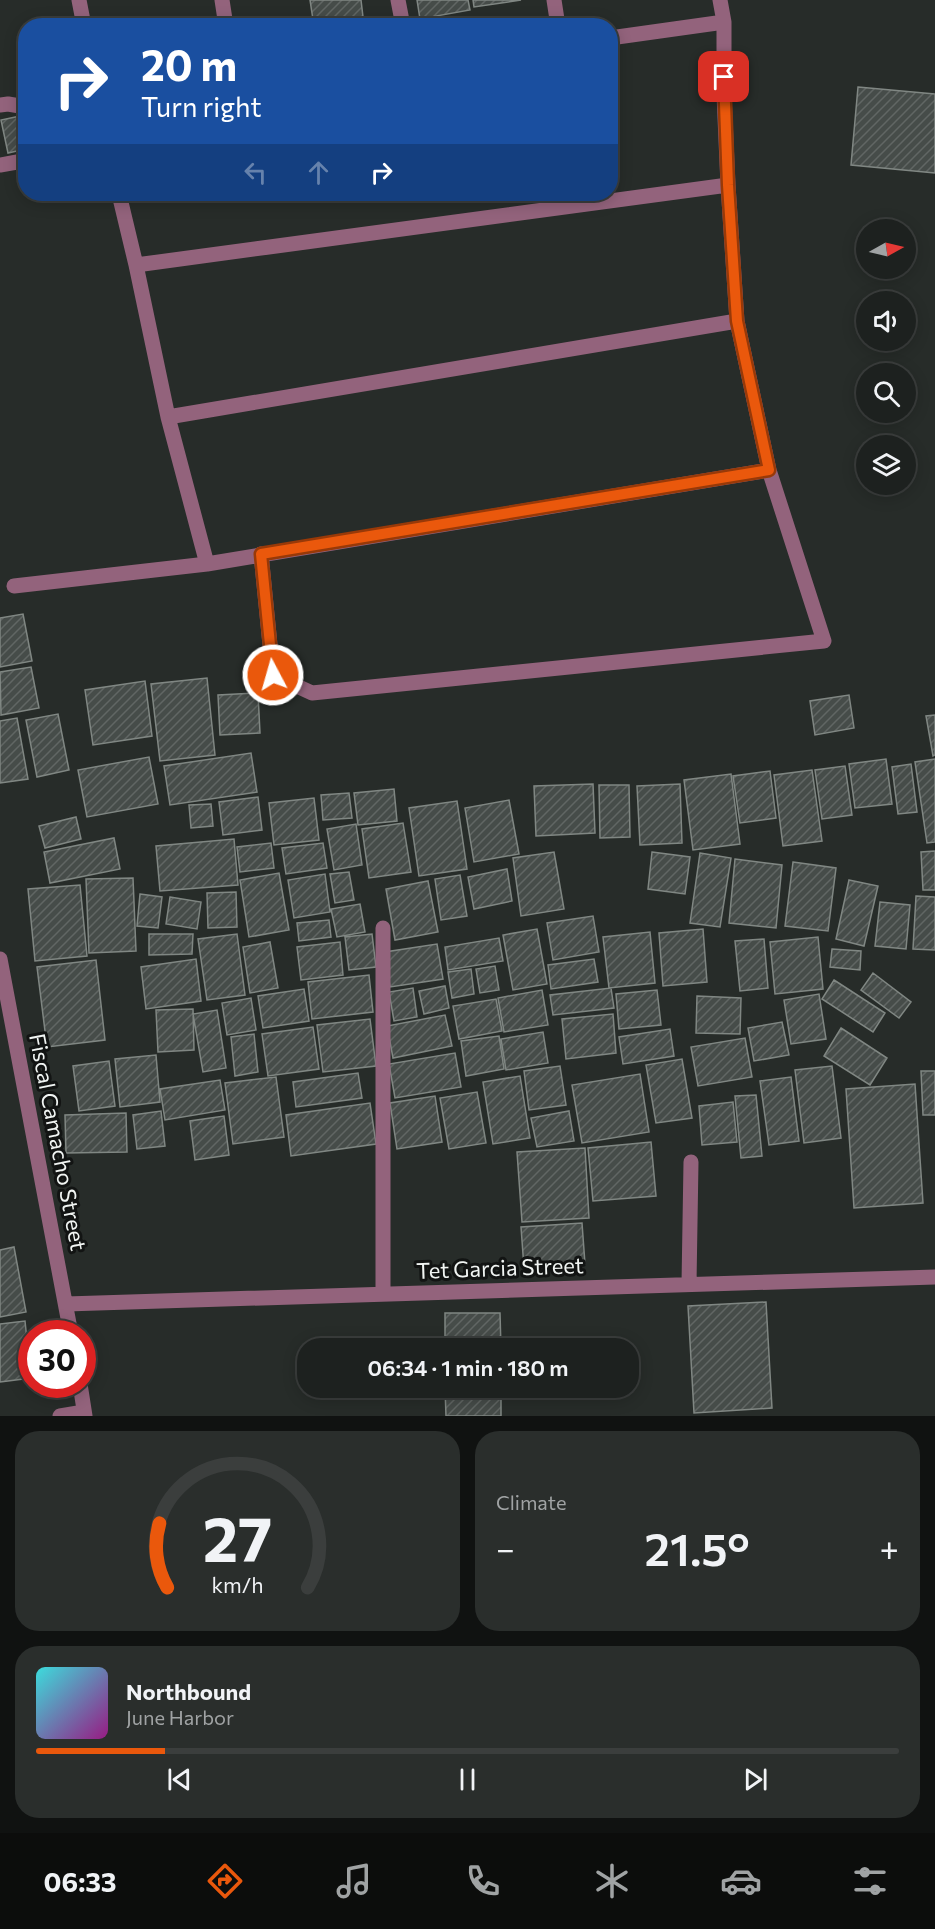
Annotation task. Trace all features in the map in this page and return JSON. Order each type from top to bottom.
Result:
[{"type":"street","points":[[79,0],[82,18]]},
{"type":"street","points":[[222,0],[225,18]]},
{"type":"street","points":[[398,0],[401,18]]},
{"type":"street","points":[[554,0],[557,18]]},
{"type":"street","points":[[261,554],[273,675],[312,693],[824,641],[769,470],[737,321],[728,185],[724,22],[720,0]]},
{"type":"street","points":[[618,37],[724,22]]},
{"type":"street","points":[[0,105],[18,106]]},
{"type":"street","points":[[0,165],[18,162]]},
{"type":"street","points":[[618,200],[728,185]]},
{"type":"street","points":[[121,201],[168,417],[207,564]]},
{"type":"street","points":[[136,265],[610,201]]},
{"type":"street","points":[[168,417],[737,321]]},
{"type":"street","points":[[14,586],[207,564],[769,470]]},
{"type":"street","points":[[382,928],[383,1294]]},
{"type":"street","name":"Fiscal Camacho Street","points":[[0,959],[69,1320]]},
{"type":"street","points":[[689,1284],[691,1162]]},
{"type":"street","name":"Tet Garcia Street","points":[[66,1304],[935,1277]]},
{"type":"street","points":[[60,1416],[85,1414],[82,1398]]},
{"type":"building","points":[[310,0],[361,0],[363,17],[313,18]]},
{"type":"building","points":[[417,0],[468,0],[470,10],[420,18]]},
{"type":"building","points":[[473,0],[521,0],[474,7]]},
{"type":"building","points":[[858,87],[935,94],[935,173],[851,165]]},
{"type":"building","points":[[18,116],[18,151],[8,153],[1,120]]},
{"type":"building","points":[[23,614],[32,661],[0,667],[0,618]]},
{"type":"building","points":[[31,667],[39,708],[1,715],[0,672]]},
{"type":"building","points":[[207,678],[215,755],[160,761],[151,684]]},
{"type":"building","points":[[145,681],[152,736],[93,745],[85,690]]},
{"type":"building","points":[[258,693],[260,733],[220,735],[218,695]]},
{"type":"building","points":[[849,695],[854,728],[815,735],[810,701]]},
{"type":"building","points":[[58,714],[69,770],[37,777],[26,720]]},
{"type":"building","points":[[935,715],[935,755],[933,756],[926,716]]},
{"type":"building","points":[[17,718],[28,779],[0,783],[0,721]]},
{"type":"building","points":[[251,753],[257,792],[170,805],[164,766]]},
{"type":"building","points":[[149,757],[158,804],[87,817],[78,770]]},
{"type":"building","points":[[886,759],[892,804],[855,808],[849,764]]},
{"type":"building","points":[[935,759],[935,842],[927,843],[915,762]]},
{"type":"building","points":[[911,764],[917,812],[898,814],[892,767]]},
{"type":"building","points":[[845,766],[852,815],[822,819],[815,770]]},
{"type":"building","points":[[812,770],[822,841],[783,846],[774,775]]},
{"type":"building","points":[[770,771],[776,818],[740,823],[733,776]]},
{"type":"building","points":[[731,774],[740,844],[693,850],[684,780]]},
{"type":"building","points":[[593,784],[595,833],[536,836],[534,786]]},
{"type":"building","points":[[680,784],[682,843],[640,845],[637,786]]},
{"type":"building","points":[[599,785],[629,785],[630,837],[600,838]]},
{"type":"building","points":[[394,789],[397,821],[358,825],[354,793]]},
{"type":"building","points":[[349,793],[352,818],[323,820],[321,795]]},
{"type":"building","points":[[258,797],[262,830],[223,835],[219,802]]},
{"type":"building","points":[[314,798],[319,840],[274,845],[269,803]]},
{"type":"building","points":[[509,800],[519,854],[474,862],[465,808]]},
{"type":"building","points":[[457,801],[467,869],[419,876],[409,808]]},
{"type":"building","points":[[211,804],[213,826],[191,828],[189,805]]},
{"type":"building","points":[[76,817],[81,839],[45,848],[39,826]]},
{"type":"building","points":[[403,823],[411,872],[369,878],[362,829]]},
{"type":"building","points":[[356,824],[362,865],[334,870],[327,829]]},
{"type":"building","points":[[114,838],[120,869],[50,883],[44,852]]},
{"type":"building","points":[[234,839],[238,885],[160,891],[156,846]]},
{"type":"building","points":[[271,843],[274,868],[240,872],[237,847]]},
{"type":"building","points":[[323,843],[327,868],[286,874],[282,848]]},
{"type":"building","points":[[935,851],[935,890],[923,890],[921,852]]},
{"type":"building","points":[[554,852],[564,909],[521,916],[513,858]]},
{"type":"building","points":[[652,852],[690,857],[685,894],[648,889]]},
{"type":"building","points":[[700,853],[731,858],[720,927],[690,923]]},
{"type":"building","points":[[735,859],[782,865],[776,928],[729,923]]},
{"type":"building","points":[[793,862],[836,868],[828,931],[785,926]]},
{"type":"building","points":[[507,869],[512,901],[474,909],[468,877]]},
{"type":"building","points":[[349,872],[354,900],[335,903],[330,874]]},
{"type":"building","points":[[279,873],[289,930],[249,937],[240,880]]},
{"type":"building","points":[[325,874],[330,912],[294,918],[288,880]]},
{"type":"building","points":[[460,875],[467,916],[441,920],[435,879]]},
{"type":"building","points":[[133,878],[136,951],[89,953],[86,879]]},
{"type":"building","points":[[849,880],[878,886],[864,946],[836,939]]},
{"type":"building","points":[[428,881],[438,932],[395,940],[386,889]]},
{"type":"building","points":[[80,885],[87,956],[35,961],[28,889]]},
{"type":"building","points":[[236,892],[237,927],[208,928],[207,893]]},
{"type":"building","points":[[140,894],[162,897],[158,928],[137,926]]},
{"type":"building","points":[[916,896],[935,897],[935,950],[913,949]]},
{"type":"building","points":[[170,897],[201,902],[197,929],[166,924]]},
{"type":"building","points":[[880,902],[910,905],[906,949],[875,946]]},
{"type":"building","points":[[360,904],[365,932],[337,937],[331,909]]},
{"type":"building","points":[[593,916],[599,952],[553,960],[547,923]]},
{"type":"building","points":[[329,920],[331,937],[299,941],[297,923]]},
{"type":"building","points":[[537,929],[547,984],[513,990],[503,935]]},
{"type":"building","points":[[703,929],[707,982],[663,986],[659,933]]},
{"type":"building","points":[[650,932],[655,983],[609,988],[603,937]]},
{"type":"building","points":[[149,934],[193,934],[192,954],[149,955]]},
{"type":"building","points":[[237,934],[245,995],[207,1000],[198,939]]},
{"type":"building","points":[[372,934],[376,967],[349,970],[345,937]]},
{"type":"building","points":[[818,937],[823,989],[775,994],[770,942]]},
{"type":"building","points":[[499,938],[503,961],[448,970],[445,947]]},
{"type":"building","points":[[764,939],[768,988],[740,991],[735,941]]},
{"type":"building","points":[[270,942],[278,988],[250,993],[243,947]]},
{"type":"building","points":[[340,942],[343,975],[301,980],[297,947]]},
{"type":"building","points":[[437,944],[443,979],[390,987],[385,952]]},
{"type":"building","points":[[832,949],[861,951],[860,970],[830,967]]},
{"type":"building","points":[[196,959],[201,1001],[146,1009],[141,967]]},
{"type":"building","points":[[594,959],[598,982],[551,989],[548,965]]},
{"type":"building","points":[[96,960],[105,1040],[47,1047],[37,967]]},
{"type":"building","points":[[495,966],[499,990],[480,993],[476,969]]},
{"type":"building","points":[[471,969],[474,994],[452,998],[448,972]]},
{"type":"building","points":[[873,973],[911,1002],[899,1018],[861,990]]},
{"type":"building","points":[[369,975],[373,1012],[312,1019],[308,982]]},
{"type":"building","points":[[834,980],[885,1013],[873,1032],[822,999]]},
{"type":"building","points":[[445,986],[449,1008],[424,1014],[419,991]]},
{"type":"building","points":[[413,988],[417,1017],[394,1021],[389,992]]},
{"type":"building","points":[[611,988],[614,1008],[553,1015],[550,995]]},
{"type":"building","points":[[304,989],[309,1021],[263,1028],[258,996]]},
{"type":"building","points":[[542,990],[548,1025],[504,1032],[498,998]]},
{"type":"building","points":[[657,990],[661,1025],[619,1029],[616,994]]},
{"type":"building","points":[[819,994],[826,1039],[791,1044],[784,1000]]},
{"type":"building","points":[[697,996],[741,998],[740,1034],[696,1033]]},
{"type":"building","points":[[251,998],[256,1030],[227,1035],[222,1003]]},
{"type":"building","points":[[496,999],[502,1031],[459,1039],[453,1006]]},
{"type":"building","points":[[193,1009],[194,1050],[158,1052],[156,1010]]},
{"type":"building","points":[[217,1010],[226,1068],[203,1072],[193,1014]]},
{"type":"building","points":[[613,1014],[616,1053],[566,1059],[562,1019]]},
{"type":"building","points":[[445,1015],[452,1046],[393,1058],[387,1026]]},
{"type":"building","points":[[370,1019],[376,1066],[323,1072],[317,1025]]},
{"type":"building","points":[[782,1022],[789,1055],[754,1061],[748,1028]]},
{"type":"building","points":[[313,1027],[319,1069],[268,1076],[262,1034]]},
{"type":"building","points":[[841,1028],[887,1058],[870,1085],[824,1056]]},
{"type":"building","points":[[670,1029],[674,1056],[623,1064],[619,1037]]},
{"type":"building","points":[[543,1032],[548,1063],[506,1070],[501,1039]]},
{"type":"building","points":[[254,1034],[258,1072],[235,1076],[231,1037]]},
{"type":"building","points":[[499,1036],[504,1069],[466,1076],[461,1041]]},
{"type":"building","points":[[745,1038],[752,1077],[698,1086],[691,1047]]},
{"type":"building","points":[[455,1053],[461,1087],[395,1098],[389,1064]]},
{"type":"building","points":[[156,1055],[160,1102],[120,1107],[115,1059]]},
{"type":"building","points":[[682,1059],[692,1118],[656,1123],[646,1065]]},
{"type":"building","points":[[109,1061],[115,1106],[79,1111],[73,1066]]},
{"type":"building","points":[[560,1066],[566,1105],[529,1110],[524,1071]]},
{"type":"building","points":[[832,1066],[841,1138],[804,1143],[795,1070]]},
{"type":"building","points":[[921,1071],[935,1071],[935,1115],[923,1115]]},
{"type":"building","points":[[358,1073],[362,1098],[296,1107],[293,1082]]},
{"type":"building","points":[[640,1074],[649,1132],[582,1143],[572,1085]]},
{"type":"building","points":[[520,1076],[530,1138],[493,1144],[483,1082]]},
{"type":"building","points":[[276,1077],[284,1137],[233,1144],[225,1083]]},
{"type":"building","points":[[791,1077],[799,1141],[769,1145],[760,1081]]},
{"type":"building","points":[[220,1080],[225,1110],[165,1120],[160,1089]]},
{"type":"building","points":[[915,1084],[923,1203],[854,1208],[846,1089]]},
{"type":"building","points":[[477,1092],[486,1143],[449,1149],[440,1098]]},
{"type":"building","points":[[756,1095],[762,1156],[741,1158],[735,1096]]},
{"type":"building","points":[[435,1096],[442,1142],[397,1149],[390,1103]]},
{"type":"building","points":[[733,1102],[737,1142],[702,1145],[699,1106]]},
{"type":"building","points":[[370,1103],[376,1144],[291,1156],[286,1115]]},
{"type":"building","points":[[161,1111],[165,1146],[137,1149],[133,1115]]},
{"type":"building","points":[[569,1111],[574,1141],[537,1147],[531,1118]]},
{"type":"building","points":[[126,1113],[127,1152],[66,1153],[65,1115]]},
{"type":"building","points":[[224,1116],[229,1155],[195,1160],[190,1121]]},
{"type":"building","points":[[651,1142],[656,1196],[593,1201],[588,1148]]},
{"type":"building","points":[[585,1148],[589,1218],[522,1222],[517,1152]]},
{"type":"building","points":[[582,1223],[585,1264],[524,1268],[521,1227]]},
{"type":"building","points":[[14,1247],[26,1312],[0,1317],[0,1250]]},
{"type":"building","points":[[766,1302],[772,1408],[694,1413],[688,1306]]},
{"type":"building","points":[[445,1313],[500,1313],[501,1338],[445,1338]]},
{"type":"building","points":[[18,1322],[18,1380],[0,1382],[0,1324]]},
{"type":"building","points":[[445,1398],[501,1398],[501,1416],[446,1416]]},
{"type":"route","points":[[273,675],[261,554],[769,470],[737,321],[724,77]]}]
